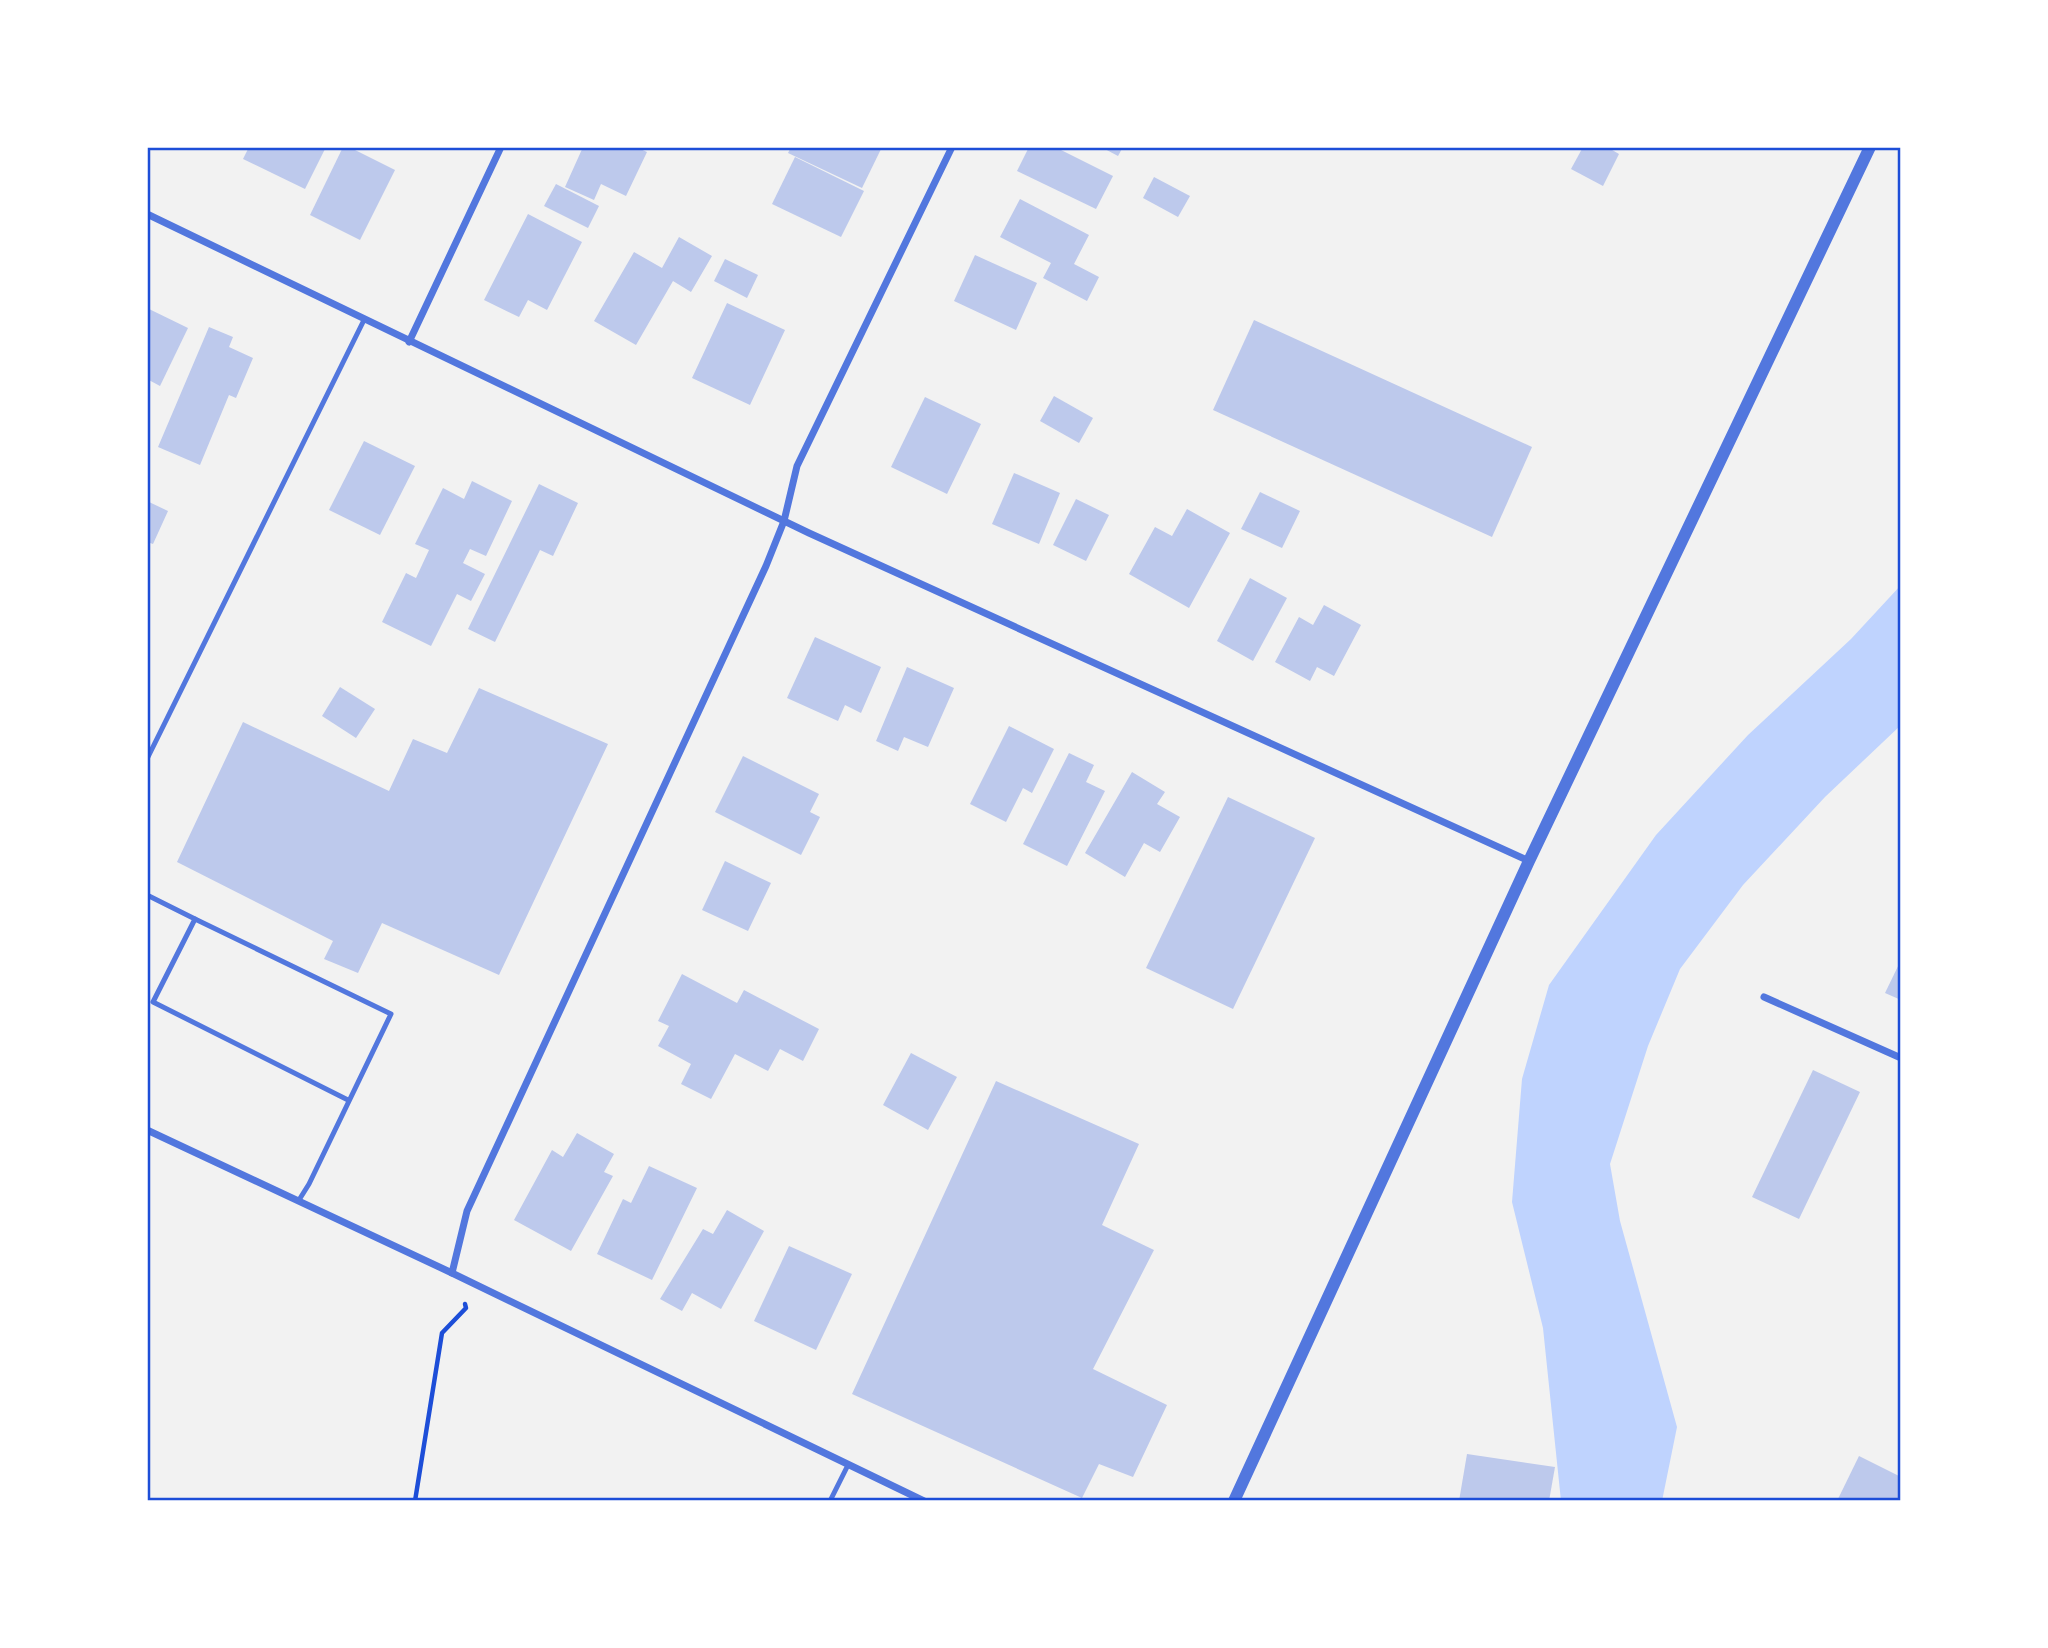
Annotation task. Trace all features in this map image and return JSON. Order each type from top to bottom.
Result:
[{"type":"street","points":[[409,342],[501,147]]},
{"type":"street","points":[[452,1273],[467,1211],[754,591],[784,521],[797,466],[952,147]]},
{"type":"street","points":[[1234,1501],[1529,861],[1870,147]]},
{"type":"street","points":[[147,214],[784,521],[1529,861]]},
{"type":"street","points":[[1764,997],[1901,1058]]},
{"type":"street","points":[[147,1130],[452,1273],[924,1501]]},
{"type":"lane","points":[[147,759],[364,320]]},
{"type":"lane","points":[[147,895],[391,1014],[299,1200]]},
{"type":"lane","points":[[195,919],[153,1002],[348,1100]]},
{"type":"lane","points":[[830,1501],[848,1465]]},
{"type":"path","points":[[415,1501],[442,1334],[466,1308],[452,1273]]},
{"type":"water","points":[[1901,585],[1901,725],[1825,797],[1743,885],[1680,969],[1648,1046],[1610,1164],[1620,1221],[1677,1427],[1662,1501],[1561,1501],[1543,1328],[1512,1202],[1522,1079],[1549,985],[1656,835],[1748,735],[1851,639]]},
{"type":"building","points":[[249,147],[326,147],[305,189],[243,159]]},
{"type":"building","points":[[343,147],[349,147],[395,170],[360,240],[310,215]]},
{"type":"building","points":[[583,147],[636,147],[647,152],[626,196],[601,184],[594,200],[565,187]]},
{"type":"building","points":[[791,147],[882,147],[862,188],[788,153]]},
{"type":"building","points":[[1029,147],[1055,147],[1113,176],[1096,209],[1017,171]]},
{"type":"building","points":[[1101,147],[1123,147],[1118,156]]},
{"type":"building","points":[[1583,147],[1607,147],[1619,154],[1603,186],[1571,169]]},
{"type":"building","points":[[795,157],[864,191],[841,237],[772,204]]},
{"type":"building","points":[[1154,177],[1190,196],[1178,217],[1143,198]]},
{"type":"building","points":[[556,184],[599,206],[588,228],[544,206]]},
{"type":"building","points":[[1020,199],[1089,235],[1074,264],[1099,277],[1087,301],[1043,278],[1051,263],[1000,237]]},
{"type":"building","points":[[528,214],[582,242],[547,310],[528,300],[519,317],[484,300]]},
{"type":"building","points":[[679,237],[712,256],[691,292],[673,281],[636,345],[594,321],[634,252],[662,268]]},
{"type":"building","points":[[975,255],[1037,283],[1016,330],[954,301]]},
{"type":"building","points":[[725,259],[758,275],[747,298],[714,281]]},
{"type":"building","points":[[727,303],[785,330],[750,405],[692,378]]},
{"type":"building","points":[[147,308],[188,328],[160,386],[147,379]]},
{"type":"building","points":[[1254,320],[1532,447],[1492,537],[1213,410]]},
{"type":"building","points":[[209,327],[233,337],[229,347],[253,358],[236,398],[229,395],[200,465],[158,447]]},
{"type":"building","points":[[1054,396],[1093,418],[1079,443],[1040,421]]},
{"type":"building","points":[[925,397],[981,424],[947,494],[891,467]]},
{"type":"building","points":[[364,441],[415,466],[380,535],[329,510]]},
{"type":"building","points":[[1014,473],[1060,493],[1039,544],[992,524]]},
{"type":"building","points":[[472,481],[512,501],[486,556],[470,549],[463,563],[485,574],[471,601],[457,594],[431,646],[382,622],[406,573],[416,578],[429,550],[415,544],[443,488],[464,499]]},
{"type":"building","points":[[539,484],[578,503],[553,556],[540,550],[495,642],[468,629]]},
{"type":"building","points":[[1260,492],[1300,511],[1282,548],[1241,529]]},
{"type":"building","points":[[1076,499],[1109,515],[1086,561],[1053,545]]},
{"type":"building","points":[[147,501],[168,511],[153,544],[147,542]]},
{"type":"building","points":[[1187,509],[1230,533],[1189,608],[1129,574],[1155,527],[1172,536]]},
{"type":"building","points":[[1250,578],[1287,598],[1253,661],[1217,641]]},
{"type":"building","points":[[1324,605],[1361,625],[1334,676],[1317,667],[1310,681],[1275,662],[1299,617],[1313,625]]},
{"type":"building","points":[[815,637],[881,667],[861,713],[845,705],[838,721],[787,698]]},
{"type":"building","points":[[907,667],[954,688],[928,747],[904,737],[898,751],[876,741]]},
{"type":"building","points":[[340,687],[375,709],[356,738],[322,716]]},
{"type":"building","points":[[479,688],[608,744],[499,975],[382,923],[358,973],[324,959],[333,941],[177,862],[243,722],[389,791],[413,739],[447,753]]},
{"type":"building","points":[[1009,726],[1054,749],[1032,793],[1023,788],[1006,822],[970,804]]},
{"type":"building","points":[[1069,753],[1094,765],[1086,782],[1105,791],[1067,866],[1023,844]]},
{"type":"building","points":[[743,756],[819,794],[810,812],[820,817],[801,855],[715,812]]},
{"type":"building","points":[[1132,772],[1165,792],[1157,804],[1180,817],[1160,852],[1144,843],[1125,877],[1085,853]]},
{"type":"building","points":[[1228,797],[1315,838],[1233,1009],[1146,968]]},
{"type":"building","points":[[725,861],[771,883],[748,931],[702,910]]},
{"type":"building","points":[[1901,960],[1901,1000],[1885,993]]},
{"type":"building","points":[[682,974],[737,1003],[744,990],[819,1029],[803,1061],[780,1049],[768,1071],[735,1054],[711,1099],[681,1084],[691,1064],[658,1046],[669,1026],[658,1021]]},
{"type":"building","points":[[911,1053],[957,1077],[928,1130],[883,1105]]},
{"type":"building","points":[[1813,1070],[1860,1092],[1799,1219],[1752,1197]]},
{"type":"building","points":[[996,1081],[1139,1144],[1102,1225],[1154,1250],[1093,1369],[1167,1405],[1133,1477],[1099,1464],[1082,1498],[852,1394]]},
{"type":"building","points":[[577,1133],[614,1154],[604,1172],[613,1176],[571,1251],[514,1220],[552,1150],[563,1157]]},
{"type":"building","points":[[649,1166],[697,1188],[652,1280],[597,1254],[623,1199],[631,1203]]},
{"type":"building","points":[[727,1210],[764,1231],[721,1309],[692,1293],[682,1311],[660,1299],[703,1229],[713,1234]]},
{"type":"building","points":[[789,1246],[852,1274],[816,1350],[754,1321]]},
{"type":"building","points":[[1467,1454],[1555,1467],[1549,1501],[1459,1501]]},
{"type":"building","points":[[1859,1456],[1901,1477],[1901,1501],[1837,1501]]}]
